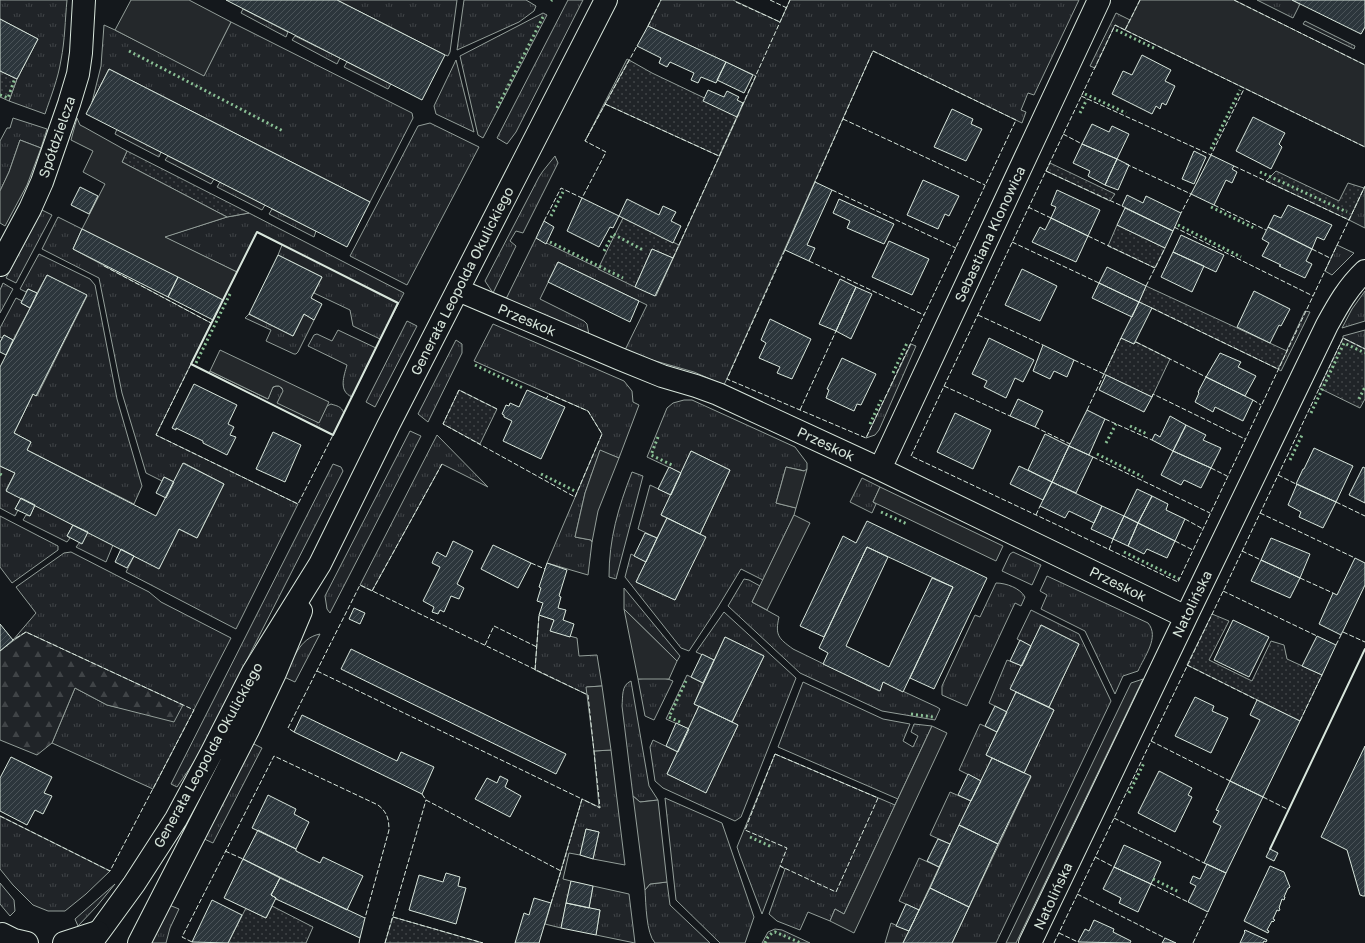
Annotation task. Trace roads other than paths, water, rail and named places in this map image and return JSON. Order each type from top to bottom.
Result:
[{"type":"street","name":"Spółdzielcza","points":[[0,265],[38,192],[69,104],[78,74],[81,53],[84,0]]},
{"type":"street","name":"Generała Leopolda Okulickiego","points":[[139,943],[272,681],[293,633],[320,564],[388,426],[606,0]]},
{"type":"street","name":"Sebastiana Klonowica","points":[[880,468],[1099,0]]},
{"type":"street","name":"Natolińska","points":[[1030,943],[1327,325],[1341,300],[1354,282],[1365,271]]},
{"type":"street","name":"Przeskok","points":[[458,290],[648,371],[718,394],[880,468],[942,500],[1186,617]]},
{"type":"street","name":"Generała Leopolda Okulickiego","points":[[95,938],[134,884],[176,819],[253,672],[320,564]]},
{"type":"street","points":[[4,936],[27,943]]},
{"type":"street","points":[[64,943],[95,938]]}]
